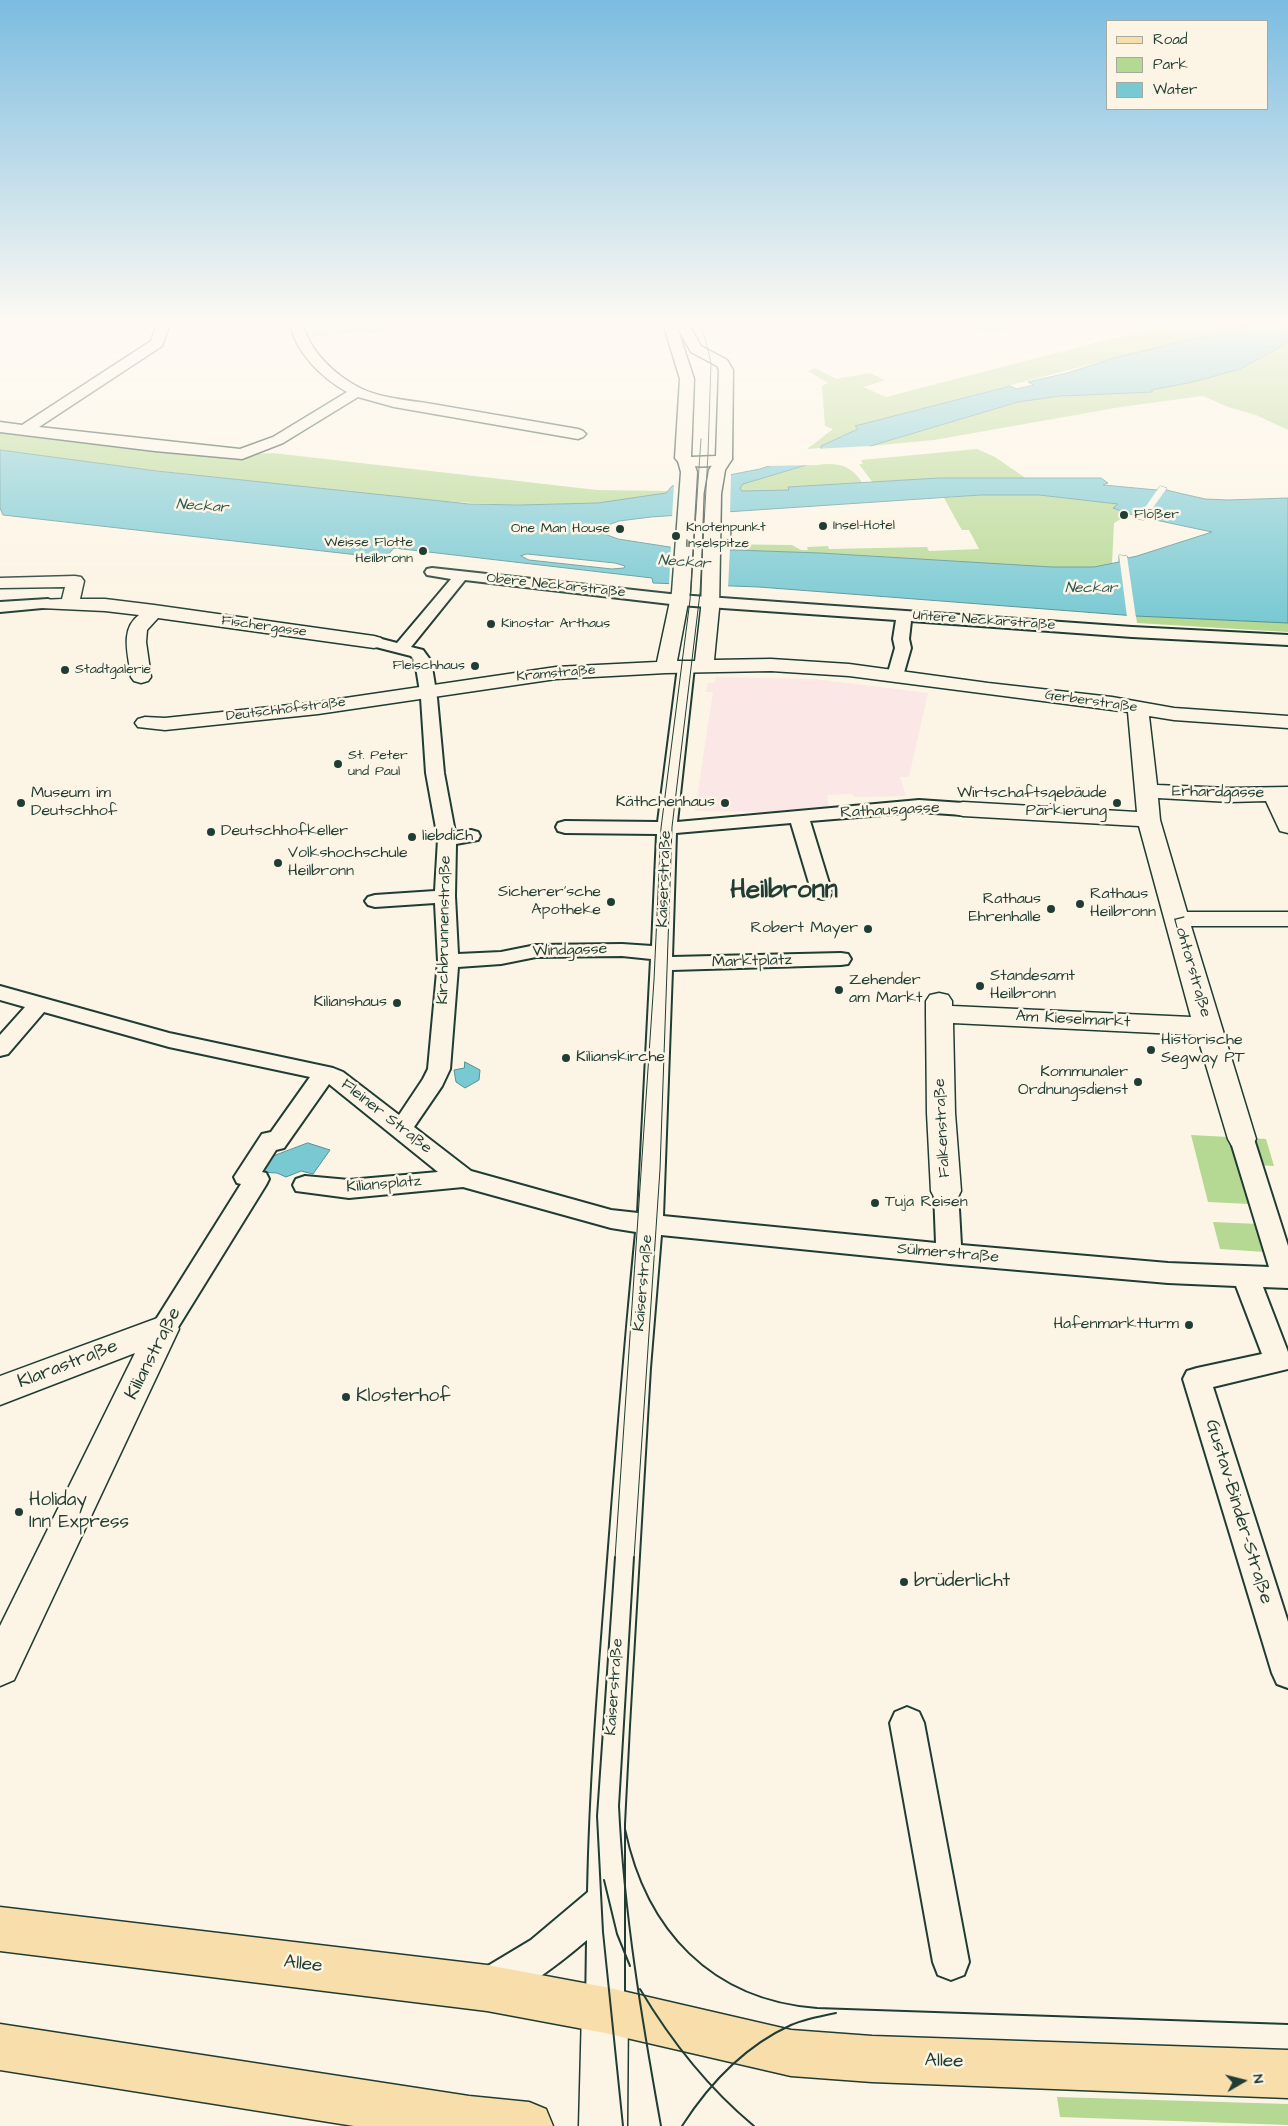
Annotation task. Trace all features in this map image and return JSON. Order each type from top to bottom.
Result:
[{"type":"main road","name":"Allee","points":[[0,1929],[487,1988],[605,2010],[790,2053],[872,2059],[1288,2074]]},
{"type":"main road","points":[[0,2047],[469,2120],[529,2126]]},
{"type":"street","points":[[23,431],[36,422]]},
{"type":"street","points":[[0,427],[242,454],[278,440],[307,422]]},
{"type":"street","points":[[510,422],[578,434]]},
{"type":"street","name":"Kaiserstraße","points":[[605,2010],[608,1824],[612,1726],[636,1368],[650,1225],[667,832],[685,666],[680,596],[689,480],[689,468],[684,458],[685,422]]},
{"type":"street","points":[[684,458],[708,462],[724,459],[723,422]]},
{"type":"street","name":"Kaiserstraße","points":[[685,666],[710,609],[715,474],[724,459]]},
{"type":"street","name":"Obere Neckarstraße","points":[[432,572],[680,596]]},
{"type":"street","points":[[401,648],[462,575]]},
{"type":"street","points":[[0,583],[75,581],[70,604]]},
{"type":"street","name":"Untere Neckarstraße","points":[[680,596],[1132,632],[1288,640]]},
{"type":"street","name":"Fischergasse","points":[[0,607],[48,604],[105,605],[374,642],[417,653],[423,661],[428,691]]},
{"type":"street","points":[[142,677],[136,634],[140,624],[152,616],[154,611]]},
{"type":"street","points":[[895,676],[903,648],[901,639],[904,615]]},
{"type":"street","name":"Gerberstraße","points":[[685,666],[813,666],[1112,703],[1174,714],[1288,722]]},
{"type":"street","name":"Kramstraße","points":[[428,691],[571,671],[685,666]]},
{"type":"street","name":"Deutschhofstraße","points":[[145,723],[164,724],[318,708],[428,691]]},
{"type":"street","name":"Kirchbrunnenstraße","points":[[401,1129],[434,1081],[439,1069],[448,961],[445,896],[447,839],[435,773],[428,691]]},
{"type":"street","name":"Lohtorstraße","points":[[1138,708],[1149,820],[1261,1204],[1287,1278]]},
{"type":"street","name":"Erhardgasse","points":[[1147,791],[1230,795],[1281,794]]},
{"type":"street","points":[[1281,794],[1288,826]]},
{"type":"street","name":"Rathausgasse","points":[[565,827],[667,832],[919,806],[1149,820]]},
{"type":"street","points":[[799,817],[822,893]]},
{"type":"street","points":[[447,839],[471,836]]},
{"type":"street","points":[[375,901],[445,896]]},
{"type":"street","points":[[1177,919],[1288,919]]},
{"type":"street","name":"Windgasse","points":[[448,961],[501,958],[536,950],[663,953]]},
{"type":"street","name":"Marktplatz","points":[[663,953],[841,959]]},
{"type":"street","name":"Fleiner Straße","points":[[0,993],[169,1040],[335,1076],[462,1178],[611,1219],[650,1225]]},
{"type":"street","points":[[0,1048],[39,1004]]},
{"type":"street","name":"Am Kieselmarkt","points":[[939,1008],[1208,1027]]},
{"type":"street","name":"Falkenstraße","points":[[939,1008],[941,1112],[948,1254]]},
{"type":"street","name":"Kilianstraße","points":[[0,1666],[163,1329],[257,1179],[246,1177],[270,1140],[276,1142],[325,1073]]},
{"type":"street","name":"Kiliansplatz","points":[[305,1186],[349,1189],[462,1178]]},
{"type":"street","name":"Sülmerstraße","points":[[650,1225],[1168,1273],[1287,1278]]},
{"type":"street","name":"Gustav-Binder-Straße","points":[[1246,1277],[1278,1361],[1197,1379],[1288,1674]]},
{"type":"street","name":"Klarastraße","points":[[0,1391],[163,1329]]},
{"type":"street","points":[[906,1723],[951,1962]]},
{"type":"street","points":[[487,1988],[544,1953],[607,1900]]},
{"type":"street","points":[[603,2126],[605,2010]]},
{"type":"shaded area","points":[[716,677],[815,679],[928,693],[909,777],[900,777],[906,796],[854,797],[852,794],[827,795],[829,810],[785,811],[786,814],[765,815],[764,812],[695,811],[713,692],[706,692],[708,683],[714,683]]},
{"type":"green space","points":[[825,422],[869,422],[855,426],[858,429],[821,446],[821,448],[807,449],[833,429],[825,426]]},
{"type":"green space","points":[[950,422],[1035,422],[934,440],[870,446]]},
{"type":"green space","points":[[1271,422],[1288,422],[1288,430]]},
{"type":"green space","points":[[0,428],[236,455],[273,453],[597,490],[668,491],[667,493],[613,501],[558,505],[485,504],[411,498],[188,474],[0,450]]},
{"type":"green space","points":[[977,449],[995,457],[1027,479],[939,478],[873,483],[859,464],[863,464],[861,460]]},
{"type":"green space","points":[[828,464],[848,468],[863,484],[789,487],[789,490],[742,491],[740,488],[743,484],[809,465]]},
{"type":"green space","points":[[980,495],[1039,495],[1118,504],[1113,508],[1129,515],[1114,523],[1112,564],[1094,567],[1055,569],[707,549],[707,544],[792,545],[801,550],[808,550],[807,547],[828,546],[829,549],[927,547],[929,551],[979,549],[969,530],[962,530],[944,498]]},
{"type":"green space","points":[[1136,616],[1288,623],[1288,632],[1137,623]]},
{"type":"green space","points":[[1191,1135],[1266,1139],[1274,1166],[1238,1164],[1249,1204],[1208,1202]]},
{"type":"green space","points":[[1213,1222],[1258,1224],[1265,1252],[1220,1249]]},
{"type":"green space","points":[[1057,2097],[1288,2104],[1288,2125],[1060,2117]]},
{"type":"water","name":"Neckar","points":[[870,422],[950,422],[743,484],[740,488],[742,491],[789,490],[788,487],[939,478],[1101,478],[1108,483],[1103,485],[1157,490],[1160,486],[1167,488],[1166,490],[1205,499],[1288,498],[1288,623],[1136,616],[759,587],[653,583],[652,578],[394,548],[385,558],[3,515],[0,508],[0,450],[157,471],[469,504],[598,503],[666,493],[672,486],[760,469],[821,449],[821,446],[858,429],[855,426]],"holes":[[[981,495],[1039,495],[1118,504],[1113,508],[1138,517],[1137,519],[1144,520],[1146,518],[1212,532],[1137,556],[1128,558],[1127,556],[1119,555],[1119,562],[1094,567],[1052,567],[820,553],[676,548],[618,539],[594,530],[619,521],[651,517]],[[527,554],[615,563],[625,566],[624,568],[612,569],[529,560],[521,556]]]},
{"type":"water","points":[[465,1062],[480,1070],[479,1080],[465,1088],[456,1082],[454,1070],[464,1068]]},
{"type":"water","points":[[308,1143],[330,1150],[313,1174],[301,1171],[286,1177],[277,1173],[259,1172],[266,1159]]},
{"type":"pier","points":[[870,446],[871,448],[818,465],[764,466],[813,449]]},
{"type":"pier","points":[[731,473],[730,514],[672,518],[674,483]]},
{"type":"pier","points":[[1160,486],[1167,488],[1144,520],[1137,519]]},
{"type":"pier","points":[[671,545],[730,548],[728,589],[669,586]]},
{"type":"pier","points":[[1119,555],[1127,556],[1136,618],[1127,617]]},
{"type":"tram line","points":[[634,1558],[660,1169],[672,827],[700,593],[709,422]]},
{"type":"tram line","points":[[615,1558],[654,980],[661,828],[690,600],[701,439]]},
{"type":"tram line","points":[[615,1557],[597,1816],[603,1932],[623,2126]]},
{"type":"tram line","points":[[634,1557],[619,1806],[629,1927],[661,2126]]},
{"type":"tram line","points":[[625,1829],[635,1865],[649,1898],[667,1928],[689,1953],[715,1974],[745,1991],[779,2002],[817,2008],[1288,2024]]},
{"type":"tram line","points":[[604,1880],[617,1934],[630,1966]]},
{"type":"tram line","points":[[640,1989],[677,2045],[712,2086]]},
{"type":"tram line","points":[[712,2086],[743,2055],[774,2034],[796,2023],[836,2013]]},
{"type":"tram line","points":[[682,2126],[712,2086]]},
{"type":"tram line","points":[[712,2086],[754,2126]]},
{"type":"place","name":"Flößer","points":[[1124,515]]},
{"type":"place","name":"Insel-Hotel","points":[[823,526]]},
{"type":"place","name":"One Man House","points":[[620,529]]},
{"type":"place","name":"Knotenpunkt Inselspitze","points":[[676,536]]},
{"type":"place","name":"Weisse Flotte Heilbronn","points":[[423,551]]},
{"type":"place","name":"Kinostar Arthaus","points":[[491,624]]},
{"type":"place","name":"Fleischhaus","points":[[475,666]]},
{"type":"place","name":"Stadtgalerie","points":[[65,670]]},
{"type":"place","name":"St. Peter und Paul","points":[[338,764]]},
{"type":"place","name":"Museum im Deutschhof","points":[[21,803]]},
{"type":"place","name":"Käthchenhaus","points":[[725,803]]},
{"type":"place","name":"Wirtschaftsgebäude Parkierung","points":[[1117,803]]},
{"type":"place","name":"Deutschhofkeller","points":[[211,832]]},
{"type":"place","name":"liebdich","points":[[412,837]]},
{"type":"place","name":"Volkshochschule Heilbronn","points":[[278,863]]},
{"type":"place","name":"Sicherer'sche Apotheke","points":[[611,902]]},
{"type":"place","name":"Rathaus Heilbronn","points":[[1080,904]]},
{"type":"place","name":"Rathaus Ehrenhalle","points":[[1051,909]]},
{"type":"place","name":"Robert Mayer","points":[[868,929]]},
{"type":"place","name":"Standesamt Heilbronn","points":[[980,986]]},
{"type":"place","name":"Zehender am Markt","points":[[839,990]]},
{"type":"place","name":"Kilianshaus","points":[[397,1003]]},
{"type":"place","name":"Historische Segway PT","points":[[1151,1050]]},
{"type":"place","name":"Kilianskirche","points":[[566,1058]]},
{"type":"place","name":"Kommunaler Ordnungsdienst","points":[[1138,1082]]},
{"type":"place","name":"Tuja Reisen","points":[[875,1203]]},
{"type":"place","name":"Hafenmarktturm","points":[[1189,1325]]},
{"type":"place","name":"Klosterhof","points":[[346,1397]]},
{"type":"place","name":"Holiday Inn Express","points":[[19,1512]]},
{"type":"place","name":"brüderlicht","points":[[904,1582]]},
{"type":"district","name":"Heilbronn","points":[[784,892]]}]
